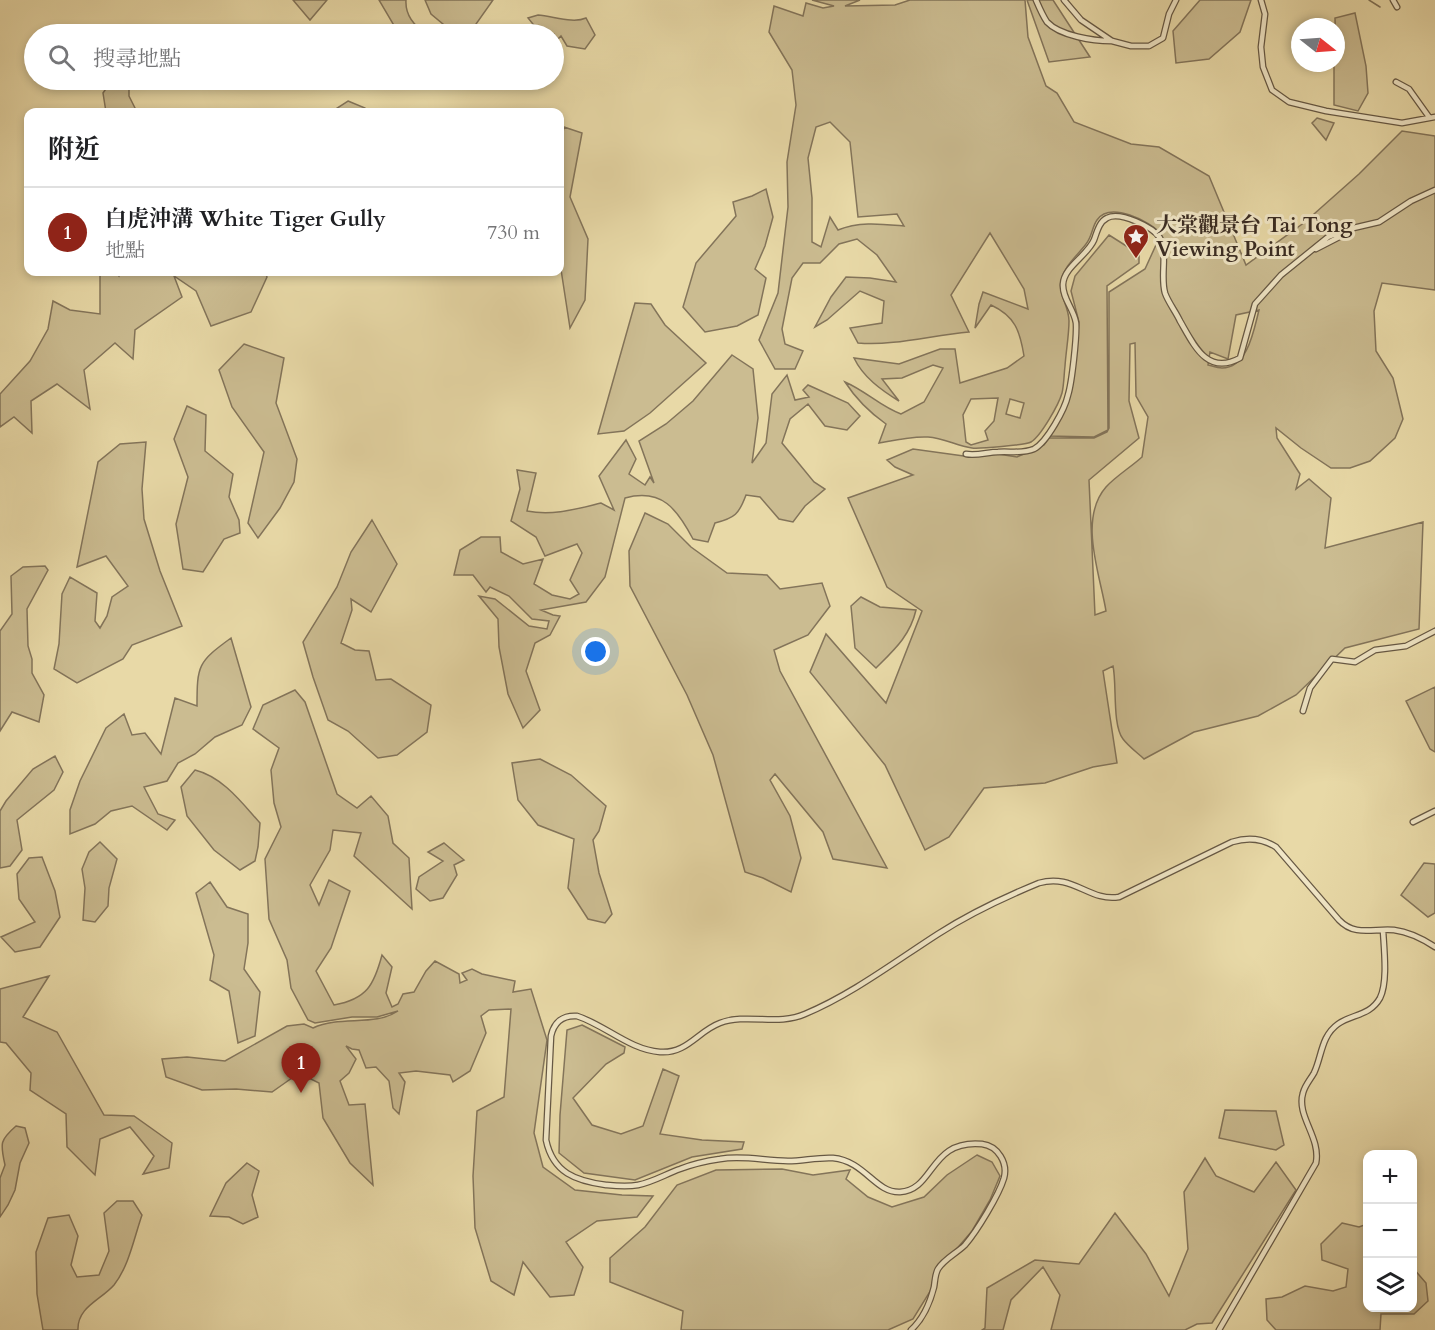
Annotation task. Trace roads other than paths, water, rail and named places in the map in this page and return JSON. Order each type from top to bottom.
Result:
[{"type":"street","points":[[1036,0],[1048,22],[1057,28],[1090,41],[1112,41],[1131,46],[1149,46],[1163,38],[1169,14],[1176,0]]},
{"type":"street","points":[[1064,0],[1081,20],[1112,41]]},
{"type":"street","points":[[1261,0],[1265,14],[1261,46],[1263,66],[1272,90],[1289,102],[1326,111],[1402,123],[1432,117],[1409,89],[1396,82]]},
{"type":"street","points":[[1393,0],[1397,7]]},
{"type":"street","points":[[966,454],[1034,449],[1050,431],[1068,397],[1076,324],[1064,292],[1063,282],[1068,272],[1089,250],[1099,225],[1105,219],[1114,216],[1128,219],[1148,228],[1159,237],[1162,246],[1166,296],[1193,343],[1206,359],[1213,363],[1224,364],[1239,358],[1255,304],[1281,275],[1311,252],[1359,227],[1379,222],[1411,201],[1435,190]]},
{"type":"street","points":[[1303,711],[1311,687],[1332,659],[1355,662],[1375,650],[1406,646],[1435,632]]},
{"type":"street","points":[[1413,822],[1435,811]]},
{"type":"street","points":[[911,1330],[921,1320],[927,1309],[939,1268],[974,1233],[1003,1179],[1003,1162],[994,1149],[984,1144],[974,1144],[950,1149],[940,1157],[920,1183],[903,1191],[887,1190],[852,1163],[830,1158],[787,1161],[727,1158],[692,1165],[638,1185],[618,1186],[584,1181],[570,1176],[557,1164],[546,1140],[551,1036],[555,1025],[566,1017],[577,1016],[645,1048],[662,1052],[679,1050],[723,1022],[780,1020],[807,1013],[884,970],[955,924],[1039,883],[1052,880],[1066,881],[1099,896],[1119,897],[1232,842],[1244,839],[1262,840],[1276,847],[1346,926],[1361,932],[1383,930],[1412,934],[1435,947]]},
{"type":"street","points":[[1219,1330],[1316,1163],[1316,1144],[1302,1107],[1303,1093],[1316,1069],[1329,1033],[1340,1023],[1368,1012],[1376,1005],[1380,997],[1384,980],[1383,930]]},
{"type":"waterway","points":[[1369,0],[1380,7]]},
{"type":"place","name":"大棠觀景台 Tai Tong Viewing Point","points":[[1136,260]]},
{"type":"place","name":"白虎沖溝 White Tiger Gully","points":[[301,1093]]}]
